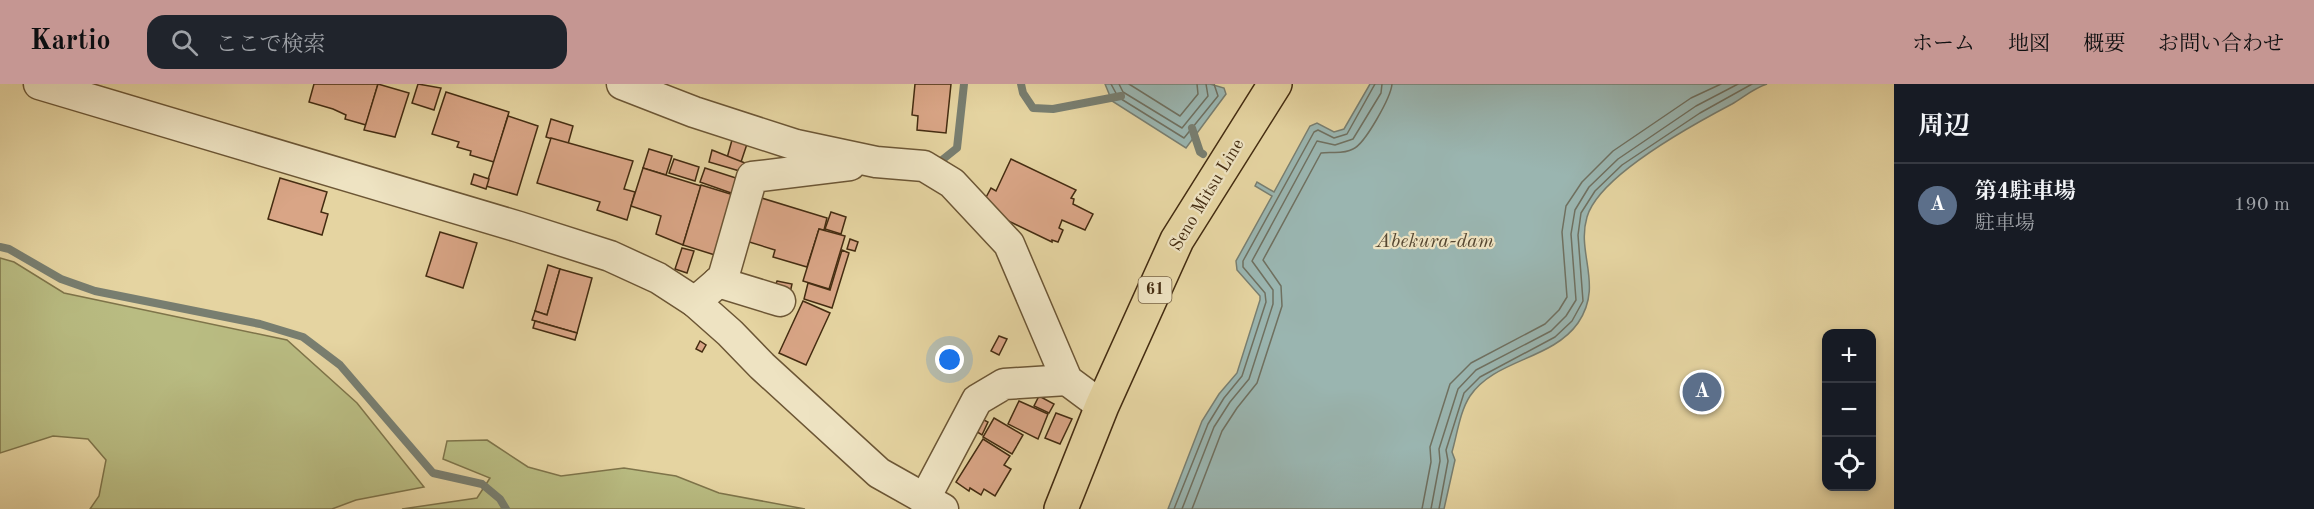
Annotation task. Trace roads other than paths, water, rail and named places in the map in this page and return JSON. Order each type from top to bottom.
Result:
[{"type":"main road","name":"Seno Mitsu Line","points":[[1061,509],[1102,406],[1177,240],[1275,84]]},
{"type":"street","points":[[39,84],[610,256],[658,278],[695,302],[879,473],[933,505],[977,400],[1004,384],[1067,380]]},
{"type":"street","points":[[622,84],[694,112],[796,145],[876,162],[924,166],[952,183],[1009,244],[1067,380],[1102,406]]},
{"type":"street","points":[[695,302],[723,278],[752,177],[876,162]]},
{"type":"street","points":[[717,282],[780,301]]},
{"type":"water","points":[[1105,84],[1210,84],[1224,88],[1226,94],[1186,148],[1112,101]]},
{"type":"water","name":"Abekura-dam","points":[[1370,84],[1767,84],[1753,90],[1650,152],[1609,184],[1595,201],[1587,217],[1585,231],[1589,296],[1585,309],[1578,323],[1554,345],[1494,374],[1470,396],[1461,416],[1452,452],[1455,460],[1444,509],[1168,509],[1202,421],[1219,394],[1237,373],[1260,300],[1260,296],[1237,270],[1236,261],[1272,196],[1255,186],[1257,182],[1274,192],[1310,126],[1317,123],[1334,132],[1344,129]]},
{"type":"waterway","points":[[942,160],[957,148],[964,84]]},
{"type":"waterway","points":[[1021,84],[1023,93],[1033,108],[1053,109],[1121,96]]},
{"type":"waterway","points":[[1192,128],[1200,152],[1203,154]]},
{"type":"waterway","points":[[0,247],[9,249],[61,279],[95,291],[260,324],[303,337],[340,365],[433,473],[482,484],[500,499],[506,509]]},
{"type":"place","name":"第4駐車場","points":[[1702,392]]}]
